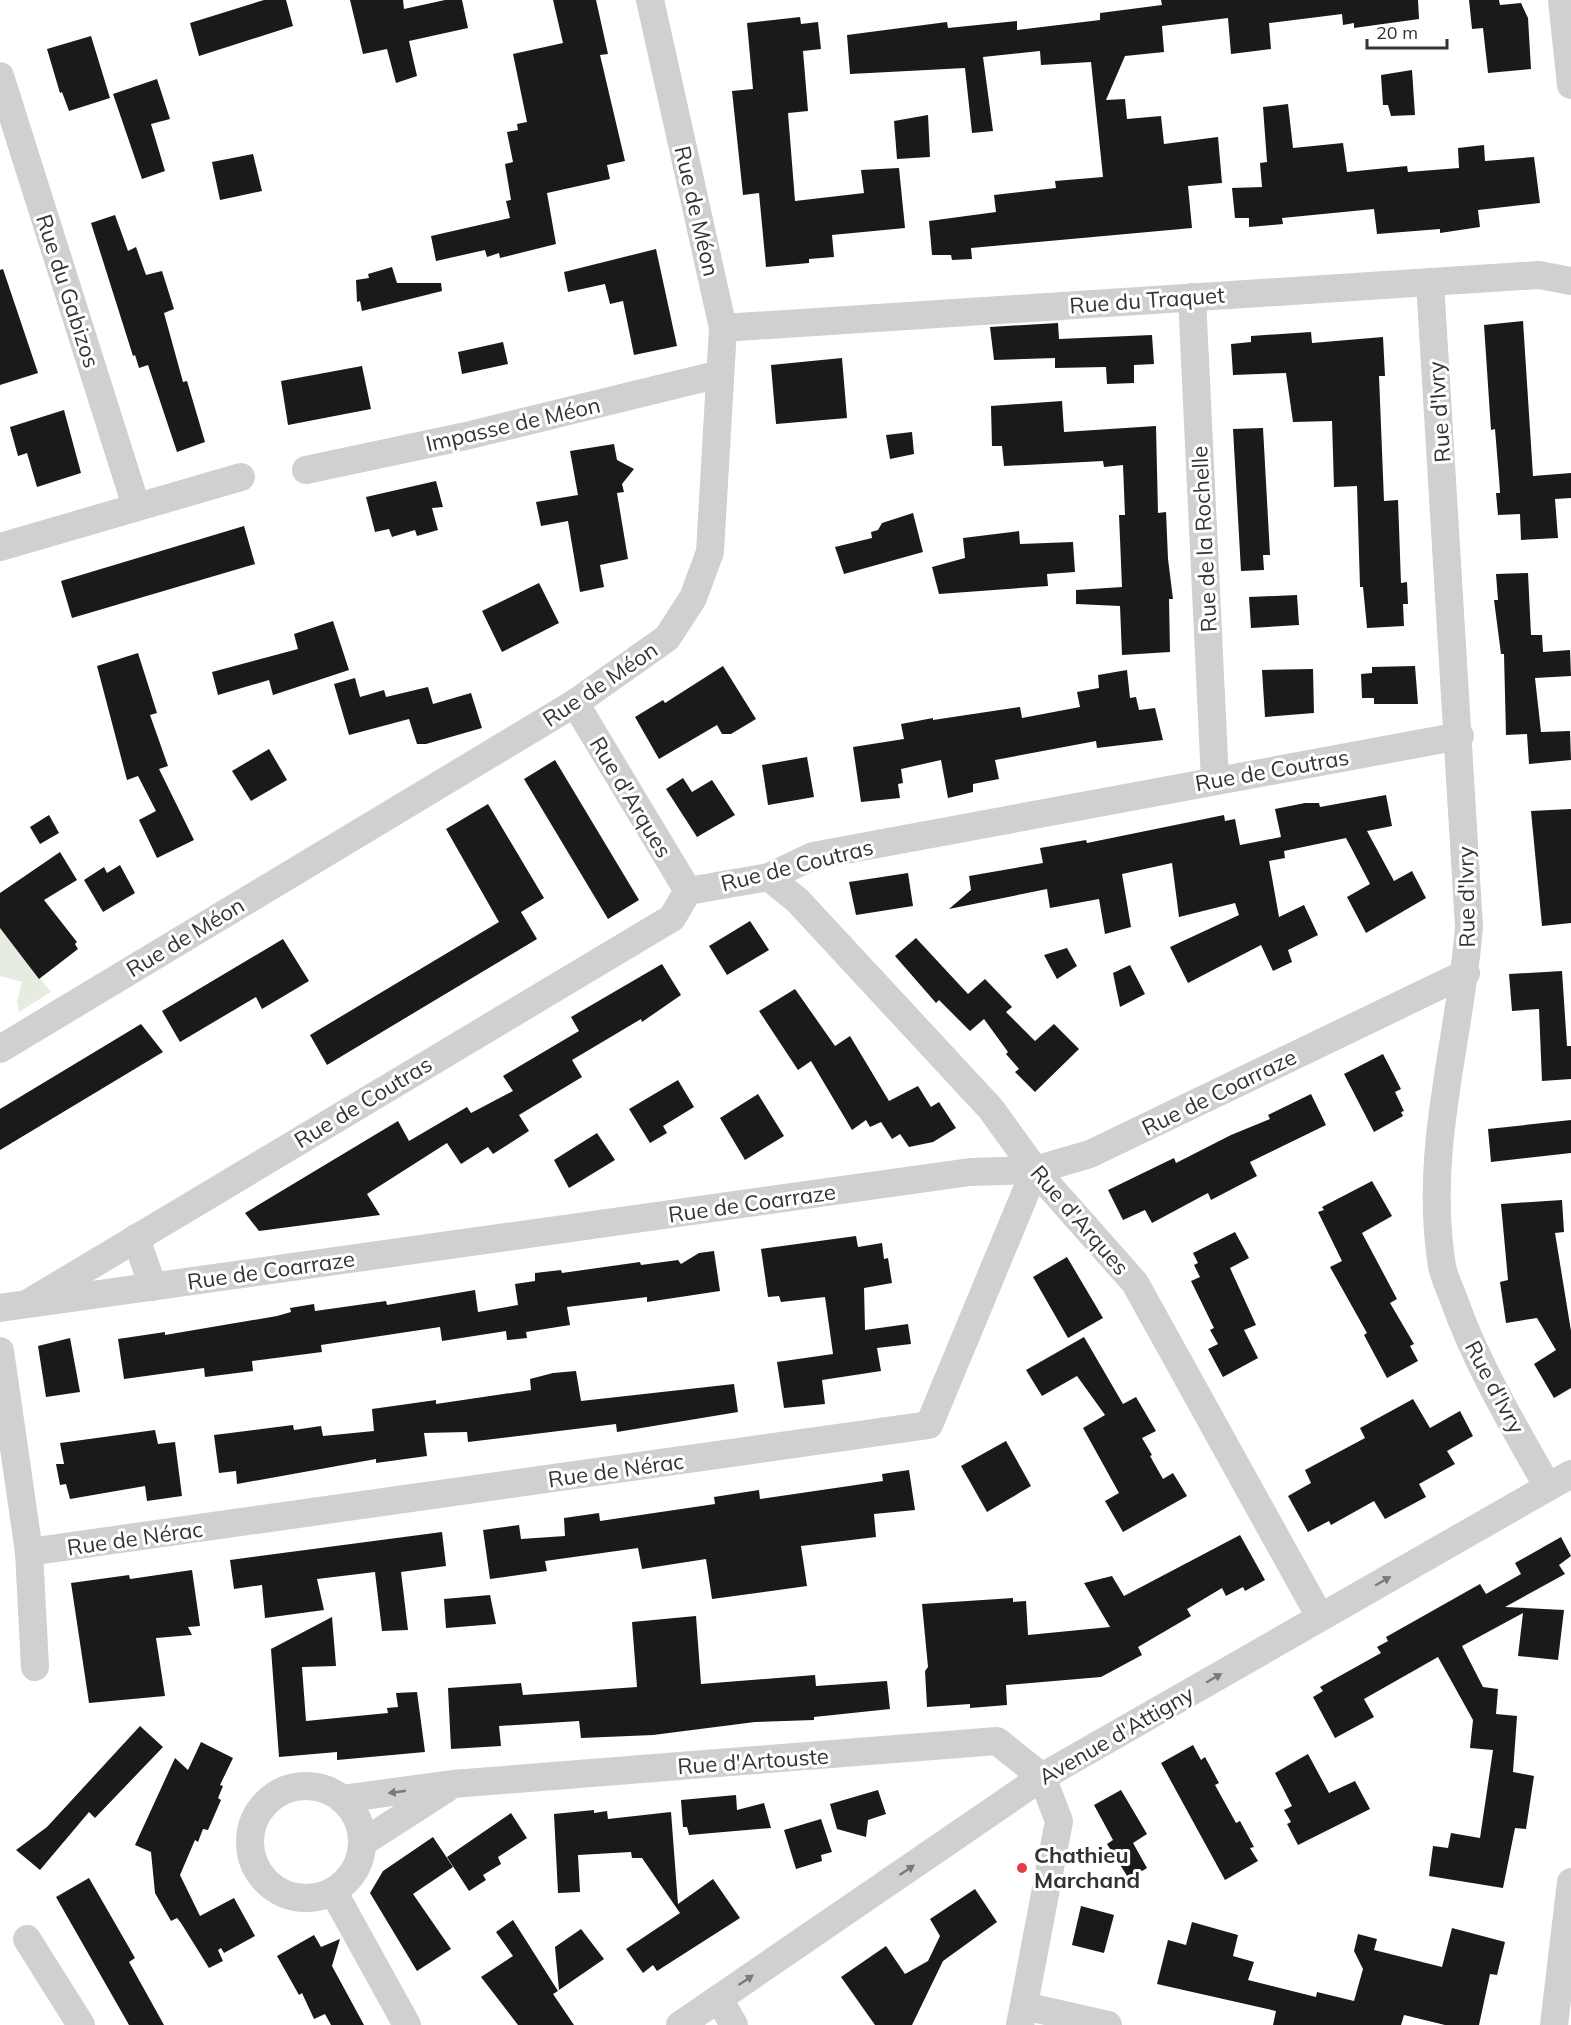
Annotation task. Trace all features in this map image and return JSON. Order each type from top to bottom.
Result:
[{"type":"street","name":"Rue de Méon","points":[[0,1049],[575,703],[667,638],[693,598],[710,552],[723,328],[650,0]]},
{"type":"street","points":[[1562,0],[1571,85]]},
{"type":"street","name":"Rue du Gabizos","points":[[0,76],[136,507]]},
{"type":"street","name":"Rue du Traquet","points":[[723,328],[1539,275],[1571,281]]},
{"type":"street","name":"Rue d'Ivry","points":[[1430,282],[1460,736],[1469,927],[1466,973],[1446,1082],[1435,1185],[1443,1268],[1467,1335],[1560,1480]]},
{"type":"street","name":"Rue de la Rochelle","points":[[1192,297],[1215,780]]},
{"type":"street","name":"Impasse de Méon","points":[[306,470],[466,436],[720,374]]},
{"type":"street","points":[[0,547],[241,477]]},
{"type":"street","name":"Rue d'Arques","points":[[575,703],[688,891]]},
{"type":"street","name":"Rue de Coutras","points":[[30,1302],[672,918],[688,891],[769,877],[813,856],[1460,736]]},
{"type":"street","name":"Rue d'Arques","points":[[769,877],[798,901],[991,1109],[1035,1170],[1135,1283],[1320,1617]]},
{"type":"street","name":"Rue de Coarraze","points":[[0,1308],[970,1172],[1035,1170],[1090,1154],[1466,973]]},
{"type":"street","name":"Rue de Nérac","points":[[29,1552],[929,1425],[1035,1170]]},
{"type":"street","points":[[136,1238],[153,1287]]},
{"type":"street","points":[[0,1351],[29,1552],[35,1667]]},
{"type":"street","name":"Avenue d'Attigny","points":[[680,2025],[1042,1777],[1560,1480]]},
{"type":"street","name":"Rue d'Artouste","points":[[342,1799],[452,1784],[997,1741],[1042,1777]]},
{"type":"street","points":[[1042,1777],[1059,1821],[1022,2015],[1108,2025]]},
{"type":"street","name":"Rue d'Artouste","points":[[362,1843],[452,1784]]},
{"type":"street","points":[[308,1786],[326,1790],[342,1799],[353,1811],[360,1827],[362,1843],[358,1862],[348,1879],[333,1891],[315,1897],[296,1897],[279,1891],[264,1880],[254,1864],[250,1846],[252,1827],[260,1810],[273,1797],[289,1789],[308,1786]]},
{"type":"street","points":[[1554,2025],[1567,1947],[1571,1882]]},
{"type":"street","points":[[333,1891],[407,2025]]},
{"type":"street","points":[[27,1939],[81,2025]]},
{"type":"street","points":[[718,1999],[735,2025]]},
{"type":"shaded area","points":[[0,928],[51,992],[19,1012],[17,1002],[22,982],[0,976]]},
{"type":"building","points":[[264,0],[286,0],[293,26],[199,56],[190,23]]},
{"type":"building","points":[[350,0],[403,0],[404,9],[445,0],[462,0],[468,28],[409,41],[417,76],[396,83],[387,49],[363,54]]},
{"type":"building","points":[[553,0],[596,0],[608,54],[600,55],[625,161],[607,165],[610,179],[547,193],[556,244],[500,258],[499,253],[487,257],[485,250],[436,261],[431,236],[510,218],[506,201],[511,200],[505,164],[513,162],[507,132],[518,130],[517,124],[527,122],[513,54],[563,43]]},
{"type":"building","points":[[1161,0],[1418,0],[1419,19],[1354,28],[1354,23],[1343,25],[1342,14],[1269,23],[1271,49],[1231,54],[1228,18],[1162,26],[1164,52],[1125,56],[1106,100],[1125,99],[1127,119],[1161,116],[1164,144],[1218,137],[1222,183],[1188,186],[1192,228],[971,248],[972,259],[952,260],[951,255],[932,255],[929,221],[996,212],[994,195],[1056,188],[1055,181],[1103,177],[1091,62],[1041,65],[1040,51],[983,57],[993,131],[972,133],[965,68],[850,74],[847,35],[947,22],[948,28],[1017,21],[1017,30],[1100,20],[1100,13],[1162,5]]},
{"type":"building","points":[[1469,0],[1499,0],[1500,5],[1521,3],[1528,18],[1531,69],[1488,73],[1483,28],[1472,29]]},
{"type":"building","points":[[800,17],[801,24],[818,22],[821,49],[803,51],[808,111],[788,113],[795,201],[864,193],[861,170],[899,168],[905,228],[832,235],[834,257],[809,259],[809,263],[766,267],[759,193],[743,195],[732,91],[753,89],[747,23]]},
{"type":"building","points":[[91,36],[110,98],[69,111],[62,92],[60,93],[47,49]]},
{"type":"building","points":[[1412,70],[1415,115],[1391,116],[1388,105],[1383,105],[1381,75]]},
{"type":"building","points":[[157,79],[170,119],[151,124],[165,171],[142,179],[113,94]]},
{"type":"building","points":[[1288,104],[1293,148],[1343,143],[1347,172],[1407,166],[1408,172],[1459,168],[1458,148],[1484,145],[1485,161],[1534,157],[1540,203],[1478,210],[1480,227],[1440,233],[1440,229],[1377,234],[1374,209],[1282,218],[1283,224],[1249,227],[1249,218],[1235,218],[1232,188],[1262,187],[1260,163],[1267,162],[1263,107]]},
{"type":"building","points":[[928,115],[930,157],[897,159],[894,121]]},
{"type":"building","points":[[253,154],[262,191],[220,200],[212,162]]},
{"type":"building","points":[[115,215],[128,251],[136,247],[146,275],[162,271],[174,309],[164,313],[183,382],[187,381],[205,442],[177,452],[148,365],[139,368],[135,355],[133,356],[91,223]]},
{"type":"building","points":[[656,249],[677,346],[634,355],[623,301],[610,304],[605,284],[568,292],[564,272]]},
{"type":"building","points":[[392,267],[397,283],[441,283],[442,291],[362,311],[360,301],[357,302],[356,280],[369,278],[368,274]]},
{"type":"building","points":[[3,269],[38,373],[0,385],[0,270]]},
{"type":"building","points":[[1523,321],[1533,476],[1571,473],[1571,498],[1555,499],[1558,538],[1521,540],[1520,514],[1498,515],[1496,493],[1500,493],[1499,478],[1495,429],[1491,430],[1484,325]]},
{"type":"building","points":[[1058,323],[1059,339],[1152,335],[1154,364],[1134,365],[1134,383],[1107,384],[1106,367],[1055,368],[1055,358],[994,360],[990,327]]},
{"type":"building","points":[[1311,332],[1312,343],[1383,337],[1385,376],[1379,376],[1384,501],[1398,500],[1401,583],[1407,582],[1408,604],[1403,604],[1404,626],[1367,628],[1363,587],[1360,587],[1357,486],[1334,487],[1332,421],[1293,422],[1286,373],[1233,375],[1231,344],[1251,342],[1251,336]]},
{"type":"building","points":[[503,342],[508,364],[462,374],[458,352]]},
{"type":"building","points":[[842,358],[847,418],[776,424],[771,365]]},
{"type":"building","points":[[362,366],[371,409],[288,425],[281,381]]},
{"type":"building","points":[[1062,401],[1064,432],[1156,426],[1158,513],[1166,512],[1173,599],[1169,599],[1170,652],[1122,655],[1120,606],[1076,604],[1076,590],[1122,587],[1119,515],[1125,515],[1123,465],[1104,467],[1103,461],[1004,466],[1002,446],[992,446],[991,406]]},
{"type":"building","points":[[64,410],[81,473],[37,487],[27,453],[18,456],[10,427]]},
{"type":"building","points":[[1263,428],[1270,555],[1263,555],[1264,570],[1241,571],[1233,429]]},
{"type":"building","points":[[912,432],[914,454],[890,459],[886,435]]},
{"type":"building","points":[[614,444],[617,460],[634,469],[622,484],[624,492],[617,493],[628,559],[600,565],[604,587],[580,592],[568,521],[541,526],[536,502],[578,495],[570,451]]},
{"type":"building","points":[[436,481],[443,507],[432,508],[438,530],[417,536],[415,530],[392,537],[389,529],[375,532],[366,497]]},
{"type":"building","points":[[913,513],[923,552],[844,574],[835,547],[872,538],[871,532],[878,530],[882,523]]},
{"type":"building","points":[[244,526],[255,564],[72,618],[61,581]]},
{"type":"building","points":[[1019,531],[1020,544],[1073,542],[1075,572],[1047,574],[1048,586],[939,594],[932,567],[965,558],[963,538]]},
{"type":"building","points":[[1528,573],[1531,635],[1542,635],[1543,652],[1570,650],[1571,676],[1535,678],[1541,732],[1570,731],[1571,760],[1529,764],[1527,734],[1506,735],[1504,654],[1501,654],[1494,600],[1498,600],[1496,574]]},
{"type":"building","points":[[539,583],[559,623],[502,652],[482,611]]},
{"type":"building","points":[[1297,595],[1299,625],[1251,628],[1249,597]]},
{"type":"building","points":[[333,621],[349,670],[273,695],[269,680],[218,695],[212,672],[298,649],[294,634]]},
{"type":"building","points":[[138,653],[157,713],[150,715],[168,766],[159,769],[194,840],[157,858],[139,820],[156,811],[138,776],[127,780],[97,666]]},
{"type":"building","points":[[723,666],[756,719],[731,734],[722,734],[717,725],[659,759],[635,717],[663,700],[665,703]]},
{"type":"building","points":[[1415,666],[1418,704],[1374,704],[1374,698],[1362,698],[1361,674],[1372,673],[1372,667]]},
{"type":"building","points":[[1313,669],[1314,713],[1265,717],[1262,670]]},
{"type":"building","points":[[1127,670],[1130,698],[1136,697],[1139,710],[1155,708],[1163,740],[1097,748],[1096,741],[995,760],[999,779],[973,784],[973,792],[948,798],[941,760],[901,769],[903,783],[898,784],[900,798],[861,802],[853,747],[904,739],[901,724],[933,718],[933,720],[1020,707],[1022,718],[1080,707],[1077,692],[1099,688],[1098,675]]},
{"type":"building","points":[[355,678],[360,697],[384,690],[386,697],[428,687],[433,704],[471,693],[482,728],[426,744],[417,744],[409,719],[349,735],[334,684]]},
{"type":"building","points":[[269,749],[287,780],[251,801],[232,771]]},
{"type":"building","points":[[807,757],[814,797],[768,805],[762,765]]},
{"type":"building","points":[[555,760],[639,900],[608,919],[524,779]]},
{"type":"building","points":[[683,778],[692,792],[712,780],[735,815],[697,837],[666,789]]},
{"type":"building","points":[[1386,795],[1392,826],[1367,831],[1394,881],[1412,871],[1426,898],[1366,933],[1347,897],[1370,884],[1346,838],[1284,851],[1285,858],[1269,861],[1279,917],[1304,905],[1318,935],[1288,950],[1292,962],[1273,971],[1261,945],[1188,983],[1170,947],[1239,915],[1235,903],[1179,917],[1172,863],[1122,874],[1131,927],[1105,934],[1099,899],[1050,908],[1047,889],[949,909],[971,890],[969,876],[1043,863],[1040,848],[1086,840],[1087,843],[1224,815],[1225,821],[1235,819],[1240,845],[1281,837],[1275,809],[1305,803],[1319,803],[1320,807]]},
{"type":"building","points":[[488,804],[544,898],[521,912],[537,939],[327,1065],[310,1035],[499,922],[446,829]]},
{"type":"building","points":[[1571,809],[1571,923],[1542,926],[1531,811]]},
{"type":"building","points":[[49,815],[59,833],[40,844],[30,827]]},
{"type":"building","points":[[60,852],[77,880],[44,900],[77,942],[75,944],[78,949],[39,979],[0,928],[0,893]]},
{"type":"building","points":[[120,865],[135,893],[103,912],[84,880],[104,867],[107,873]]},
{"type":"building","points":[[908,873],[913,906],[856,915],[849,882]]},
{"type":"building","points":[[750,921],[769,950],[727,975],[709,946]]},
{"type":"building","points":[[916,938],[968,994],[985,979],[1012,1007],[1006,1012],[1035,1041],[1054,1024],[1079,1049],[1035,1092],[1015,1072],[1019,1069],[1006,1054],[1008,1052],[984,1019],[970,1031],[939,1000],[936,1003],[895,956]]},
{"type":"building","points":[[283,939],[309,981],[262,1009],[256,997],[180,1042],[162,1011]]},
{"type":"building","points":[[1067,948],[1077,966],[1057,979],[1044,955]]},
{"type":"building","points":[[662,964],[681,995],[642,1022],[641,1019],[572,1060],[582,1077],[519,1115],[529,1131],[493,1154],[488,1147],[461,1164],[447,1143],[367,1194],[380,1215],[259,1231],[245,1213],[398,1121],[409,1141],[467,1107],[471,1113],[513,1091],[503,1076],[579,1031],[571,1017]]},
{"type":"building","points":[[1130,965],[1145,994],[1120,1007],[1113,973]]},
{"type":"building","points":[[1562,971],[1567,1046],[1571,1046],[1571,1079],[1542,1081],[1539,1009],[1512,1011],[1509,974]]},
{"type":"building","points":[[795,989],[835,1046],[850,1036],[889,1101],[918,1086],[931,1107],[939,1102],[956,1128],[933,1142],[909,1147],[900,1134],[892,1139],[881,1122],[870,1127],[866,1120],[852,1130],[811,1061],[798,1070],[759,1011]]},
{"type":"building","points":[[141,1024],[163,1052],[0,1150],[0,1109]]},
{"type":"building","points":[[1383,1054],[1401,1089],[1395,1092],[1404,1111],[1401,1112],[1403,1116],[1374,1132],[1344,1074]]},
{"type":"building","points":[[678,1080],[694,1107],[663,1126],[667,1133],[650,1143],[629,1109]]},
{"type":"building","points":[[758,1094],[784,1136],[745,1160],[720,1118]]},
{"type":"building","points":[[1311,1094],[1326,1125],[1250,1162],[1257,1176],[1211,1200],[1208,1193],[1152,1223],[1145,1210],[1123,1220],[1108,1190],[1174,1158],[1176,1163],[1231,1135],[1270,1119],[1268,1115]]},
{"type":"building","points":[[1571,1120],[1571,1153],[1491,1162],[1488,1129]]},
{"type":"building","points":[[597,1133],[615,1160],[569,1188],[554,1160]]},
{"type":"building","points":[[1372,1181],[1392,1216],[1362,1233],[1397,1299],[1390,1303],[1414,1344],[1410,1346],[1418,1361],[1387,1378],[1364,1335],[1367,1333],[1330,1267],[1342,1261],[1318,1212],[1324,1210],[1322,1207]]},
{"type":"building","points":[[1562,1200],[1564,1232],[1555,1233],[1571,1331],[1571,1388],[1554,1398],[1534,1364],[1556,1350],[1537,1318],[1506,1323],[1500,1282],[1508,1280],[1501,1204]]},
{"type":"building","points":[[1235,1232],[1249,1258],[1230,1268],[1256,1325],[1244,1330],[1258,1358],[1223,1377],[1208,1349],[1218,1344],[1210,1330],[1214,1328],[1191,1281],[1200,1277],[1194,1265],[1198,1263],[1193,1253]]},
{"type":"building","points":[[856,1236],[858,1247],[882,1243],[884,1259],[888,1258],[892,1283],[864,1288],[865,1330],[908,1324],[911,1344],[877,1348],[881,1371],[822,1380],[825,1404],[784,1408],[777,1362],[833,1354],[825,1297],[781,1302],[779,1296],[768,1297],[761,1249]]},
{"type":"building","points":[[714,1251],[720,1291],[647,1302],[647,1297],[567,1307],[570,1325],[526,1332],[527,1338],[507,1340],[506,1331],[442,1341],[440,1327],[321,1345],[322,1352],[252,1361],[253,1371],[205,1377],[204,1368],[124,1379],[118,1339],[165,1332],[165,1335],[277,1316],[291,1312],[290,1308],[314,1304],[315,1311],[386,1301],[387,1305],[475,1290],[478,1312],[518,1305],[515,1284],[535,1281],[535,1273],[561,1270],[562,1273],[640,1262],[641,1265],[678,1260],[681,1264],[699,1253]]},
{"type":"building","points":[[1067,1257],[1103,1318],[1068,1338],[1033,1277]]},
{"type":"building","points":[[1084,1337],[1123,1404],[1136,1397],[1156,1431],[1142,1438],[1152,1455],[1150,1456],[1163,1479],[1173,1473],[1187,1496],[1123,1532],[1105,1501],[1119,1493],[1083,1428],[1105,1415],[1077,1376],[1042,1396],[1026,1370]]},
{"type":"building","points":[[70,1338],[80,1392],[46,1397],[38,1346]]},
{"type":"building","points":[[576,1371],[581,1401],[734,1384],[738,1412],[617,1432],[616,1424],[468,1442],[467,1432],[424,1433],[427,1456],[376,1463],[376,1459],[237,1484],[236,1471],[219,1473],[214,1435],[293,1425],[294,1430],[321,1426],[323,1436],[374,1431],[372,1409],[436,1400],[436,1404],[531,1390],[530,1379],[553,1373]]},
{"type":"building","points":[[1413,1399],[1430,1428],[1460,1411],[1473,1436],[1447,1451],[1455,1464],[1419,1484],[1426,1497],[1385,1519],[1374,1501],[1331,1525],[1329,1521],[1308,1532],[1288,1496],[1311,1483],[1305,1470],[1365,1438],[1360,1428]]},
{"type":"building","points":[[155,1430],[158,1444],[175,1442],[182,1496],[147,1501],[145,1486],[70,1499],[66,1484],[60,1485],[56,1464],[64,1464],[60,1443]]},
{"type":"building","points":[[1006,1441],[1031,1486],[987,1512],[961,1466]]},
{"type":"building","points":[[909,1470],[915,1510],[874,1514],[876,1537],[801,1546],[807,1586],[712,1599],[706,1559],[642,1569],[638,1548],[545,1561],[547,1571],[490,1579],[483,1530],[519,1525],[521,1539],[565,1536],[564,1518],[599,1513],[600,1521],[715,1504],[714,1497],[759,1490],[760,1499],[883,1481],[882,1474]]},
{"type":"building","points":[[442,1532],[446,1566],[401,1572],[408,1630],[382,1631],[375,1572],[317,1579],[324,1610],[265,1618],[262,1585],[234,1589],[230,1560]]},
{"type":"building","points":[[1240,1535],[1265,1580],[1245,1591],[1243,1587],[1226,1596],[1222,1588],[1187,1609],[1191,1616],[1138,1647],[1142,1655],[1101,1677],[1006,1685],[1007,1705],[970,1708],[970,1704],[927,1707],[925,1671],[928,1667],[922,1604],[1013,1598],[1013,1602],[1026,1601],[1028,1635],[1110,1627],[1084,1583],[1112,1576],[1124,1596]]},
{"type":"building","points":[[1561,1537],[1571,1556],[1559,1565],[1565,1574],[1505,1607],[1564,1610],[1558,1660],[1518,1656],[1523,1613],[1462,1646],[1483,1687],[1498,1689],[1496,1714],[1517,1716],[1513,1772],[1534,1776],[1526,1829],[1515,1828],[1503,1888],[1429,1876],[1433,1846],[1448,1848],[1451,1833],[1480,1838],[1493,1750],[1470,1748],[1473,1720],[1438,1657],[1364,1699],[1374,1717],[1335,1738],[1313,1697],[1323,1691],[1320,1687],[1381,1653],[1377,1647],[1388,1641],[1386,1637],[1480,1584],[1486,1594],[1521,1574],[1515,1563]]},
{"type":"building","points":[[192,1570],[200,1626],[188,1627],[192,1635],[156,1638],[165,1696],[89,1703],[71,1583],[129,1575],[130,1579]]},
{"type":"building","points":[[490,1595],[496,1624],[446,1628],[444,1599]]},
{"type":"building","points":[[696,1616],[701,1684],[815,1675],[816,1686],[887,1681],[890,1709],[814,1717],[814,1720],[755,1722],[653,1735],[581,1738],[579,1721],[499,1726],[501,1746],[451,1749],[448,1688],[521,1683],[523,1695],[637,1687],[632,1622]]},
{"type":"building","points":[[332,1617],[336,1666],[302,1667],[306,1721],[388,1713],[387,1708],[398,1707],[396,1693],[417,1692],[425,1752],[337,1760],[337,1752],[279,1757],[271,1649]]},
{"type":"building","points":[[140,1726],[163,1747],[95,1818],[89,1812],[40,1870],[16,1850],[47,1827]]},
{"type":"building","points":[[201,1742],[233,1758],[220,1785],[223,1786],[218,1798],[221,1800],[208,1830],[203,1829],[198,1842],[195,1840],[180,1875],[200,1916],[234,1898],[255,1936],[224,1953],[221,1948],[218,1950],[223,1961],[209,1968],[181,1923],[177,1918],[171,1921],[155,1893],[151,1852],[135,1845],[175,1758],[188,1770]]},
{"type":"building","points":[[1193,1745],[1201,1760],[1205,1757],[1219,1783],[1215,1785],[1236,1823],[1240,1821],[1254,1847],[1250,1848],[1258,1861],[1225,1880],[1161,1763]]},
{"type":"building","points":[[1308,1754],[1329,1793],[1355,1781],[1370,1809],[1298,1845],[1287,1824],[1291,1822],[1284,1810],[1292,1806],[1275,1773]]},
{"type":"building","points":[[878,1790],[886,1814],[868,1820],[866,1837],[837,1829],[830,1804]]},
{"type":"building","points":[[1121,1790],[1147,1834],[1133,1843],[1147,1868],[1129,1879],[1107,1844],[1113,1840],[1094,1805]]},
{"type":"building","points":[[736,1795],[737,1810],[764,1803],[771,1828],[689,1835],[687,1827],[683,1827],[681,1800]]},
{"type":"building","points":[[594,1810],[594,1813],[607,1811],[608,1819],[671,1812],[678,1904],[713,1879],[740,1918],[657,1971],[653,1965],[643,1973],[626,1949],[680,1913],[642,1858],[632,1858],[631,1852],[578,1855],[580,1892],[558,1893],[554,1814]]},
{"type":"building","points":[[511,1813],[527,1838],[498,1857],[501,1864],[483,1875],[486,1880],[469,1891],[447,1857]]},
{"type":"building","points":[[821,1819],[832,1852],[821,1855],[822,1861],[796,1869],[784,1830]]},
{"type":"building","points":[[433,1837],[453,1867],[413,1894],[451,1949],[417,1971],[370,1893],[383,1871]]},
{"type":"building","points":[[89,1878],[135,1958],[129,1962],[164,2025],[129,2025],[56,1897]]},
{"type":"building","points":[[975,1889],[997,1922],[943,1961],[912,2025],[875,2025],[841,1977],[886,1946],[905,1974],[928,1961],[940,1936],[930,1919]]},
{"type":"building","points":[[1081,1906],[1114,1915],[1104,1953],[1072,1945]]},
{"type":"building","points":[[513,1920],[558,1991],[553,1994],[574,2025],[518,2025],[481,1977],[513,1956],[496,1932]]},
{"type":"building","points":[[1192,1922],[1238,1935],[1233,1956],[1254,1962],[1248,1980],[1316,1997],[1317,1992],[1354,2001],[1363,1969],[1354,1951],[1358,1934],[1377,1939],[1374,1950],[1442,1967],[1452,1928],[1505,1942],[1497,1975],[1490,1974],[1479,2025],[1445,2025],[1404,2015],[1401,2025],[1273,2025],[1276,2011],[1157,1984],[1168,1940],[1186,1945]]},
{"type":"building","points":[[581,1929],[604,1959],[559,1990],[555,1947]]},
{"type":"building","points":[[314,1935],[321,1947],[340,1939],[332,1966],[364,2025],[331,2025],[325,2014],[314,2019],[302,1993],[299,1995],[277,1956]]},
{"type":"place","name":"Chathieu Marchand","points":[[1022,1868]]}]
